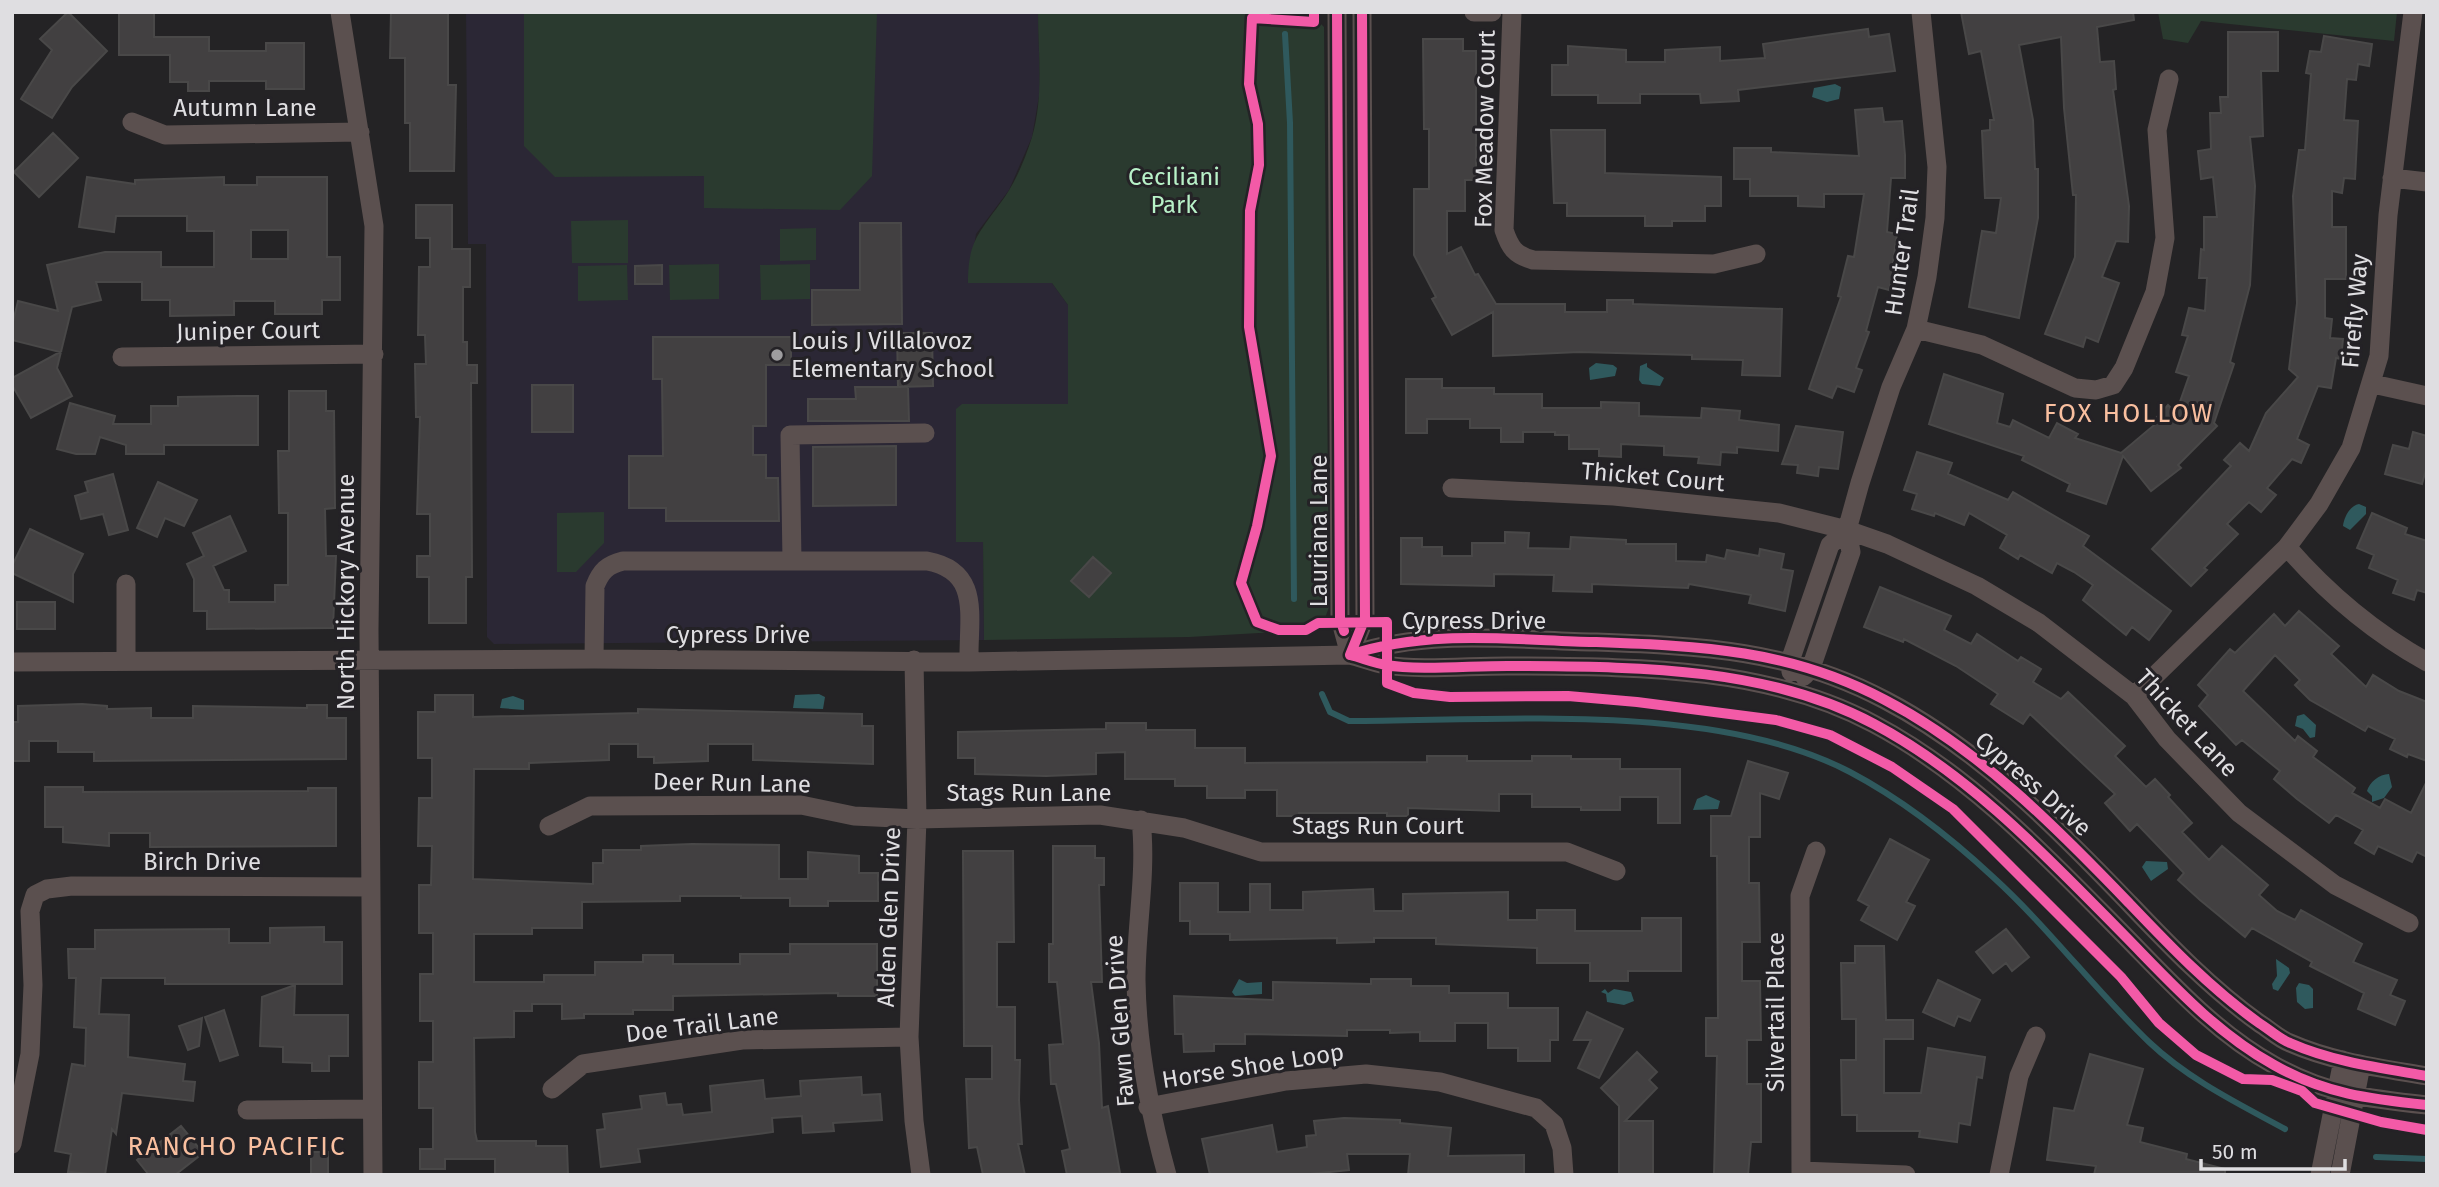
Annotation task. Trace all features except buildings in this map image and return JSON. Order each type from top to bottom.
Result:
[{"type":"street","name":"North Hickory Avenue","points":[[340,12],[374,226],[369,660],[373,1175]]},
{"type":"street","name":"Lauriana Lane","points":[[1338,12],[1340,618],[1350,654]]},
{"type":"street","name":"Lauriana Lane","points":[[1350,654],[1365,618],[1362,12]]},
{"type":"street","points":[[1475,12],[1492,12]]},
{"type":"street","name":"Fox Meadow Court","points":[[1512,12],[1504,230],[1510,247],[1518,256],[1533,260],[1714,264],[1756,254]]},
{"type":"street","name":"Hunter Trail","points":[[1791,690],[1811,668],[1851,552],[1847,530],[1891,387],[1916,329],[1935,218],[1937,167],[1921,12]]},
{"type":"street","name":"Firefly Way","points":[[2134,696],[2287,547],[2319,503],[2351,448],[2373,384],[2382,326],[2392,178],[2413,12]]},
{"type":"street","points":[[1916,329],[1982,345],[2075,388],[2096,390],[2112,385],[2124,368],[2155,292],[2165,238],[2157,131],[2169,79]]},
{"type":"street","name":"Autumn Lane","points":[[132,122],[165,135],[360,132]]},
{"type":"street","points":[[2392,178],[2427,182]]},
{"type":"street","name":"Juniper Court","points":[[122,357],[374,354]]},
{"type":"street","points":[[2373,384],[2427,396]]},
{"type":"street","points":[[792,561],[790,435],[925,433]]},
{"type":"street","name":"Thicket Court","points":[[1452,488],[1614,496],[1779,513],[1847,530]]},
{"type":"street","name":"Hunter Trail","points":[[1791,690],[1790,661],[1830,545],[1847,530]]},
{"type":"street","name":"Thicket Lane","points":[[1847,530],[1887,544],[1977,586],[2039,623],[2134,696],[2167,739],[2239,813],[2335,886],[2409,923]]},
{"type":"street","points":[[2287,547],[2330,593],[2394,644],[2427,662]]},
{"type":"street","points":[[594,659],[593,599],[600,575],[609,565],[623,561],[927,561],[957,570],[965,583],[968,596],[969,662]]},
{"type":"street","points":[[126,661],[127,584]]},
{"type":"street","name":"Cypress Drive","points":[[12,662],[594,659],[969,662],[1350,654],[1387,642],[1450,638],[1660,644],[1751,653],[1811,668],[1884,699],[1942,733],[2026,800],[2226,999],[2288,1043],[2352,1062],[2427,1076]]},
{"type":"street","name":"Cypress Drive","points":[[1350,654],[1387,666],[1517,666],[1659,671],[1769,683],[1872,723],[1929,757],[2008,820],[2192,1006],[2274,1066],[2345,1095],[2427,1105]]},
{"type":"street","name":"Alden Glen Drive","points":[[914,660],[917,819],[909,1037],[914,1121],[921,1175]]},
{"type":"street","name":"Deer Run Lane","points":[[549,826],[590,806],[802,804],[854,816],[917,819]]},
{"type":"street","name":"Stags Run Lane","points":[[917,819],[1100,815],[1141,820]]},
{"type":"street","name":"Stags Run Court","points":[[1141,820],[1184,828],[1261,852],[1567,852],[1616,872]]},
{"type":"street","name":"Fawn Glen Drive","points":[[1141,820],[1145,852],[1138,913],[1136,982],[1148,1107],[1167,1175]]},
{"type":"street","name":"Silvertail Place","points":[[1801,1173],[1800,896],[1816,851]]},
{"type":"street","name":"Birch Drive","points":[[12,1144],[30,1054],[33,985],[30,911],[35,895],[47,889],[72,886],[371,887]]},
{"type":"street","points":[[1999,1175],[2019,1076],[2036,1036]]},
{"type":"street","name":"Doe Trail Lane","points":[[552,1089],[583,1065],[742,1040],[909,1037]]},
{"type":"street","points":[[2320,1175],[2345,1095],[2352,1062]]},
{"type":"street","name":"Horse Shoe Loop","points":[[1148,1107],[1286,1081],[1366,1074],[1440,1082],[1536,1108],[1554,1124],[1562,1148],[1564,1175]]},
{"type":"street","points":[[2340,1175],[2345,1095]]},
{"type":"street","points":[[247,1110],[371,1109]]},
{"type":"street","points":[[1801,1173],[1906,1175]]},
{"type":"shaded area","name":"Louis J Villalovoz Elementary School","points":[[466,12],[1038,12],[1040,90],[1032,137],[1009,190],[976,234],[968,283],[1052,283],[1068,305],[1068,404],[963,404],[956,542],[983,542],[984,640],[494,644],[487,637],[486,244],[468,244]]},
{"type":"green space","points":[[524,12],[877,12],[872,176],[840,210],[704,208],[704,176],[555,177],[524,146]]},
{"type":"green space","name":"Ceciliani Park","points":[[1038,12],[1309,12],[1324,27],[1329,607],[1324,621],[1312,630],[1189,637],[984,640],[983,542],[956,542],[956,409],[962,404],[1068,404],[1068,305],[1052,283],[968,283],[975,241],[1014,181],[1036,122],[1040,75]]},
{"type":"green space","points":[[2158,12],[2397,12],[2394,41],[2201,21],[2188,43],[2163,39]]},
{"type":"green space","points":[[628,220],[628,263],[572,263],[571,221]]},
{"type":"green space","points":[[816,228],[816,260],[780,261],[780,229]]},
{"type":"green space","points":[[719,264],[719,299],[670,300],[669,265]]},
{"type":"green space","points":[[810,264],[810,299],[761,300],[760,265]]},
{"type":"green space","points":[[627,265],[628,300],[578,301],[578,266]]},
{"type":"green space","points":[[604,512],[604,543],[576,572],[557,572],[557,513]]},
{"type":"water","points":[[1835,84],[1841,87],[1839,99],[1827,102],[1812,97],[1814,88]]},
{"type":"water","points":[[1596,363],[1613,365],[1617,368],[1615,376],[1590,380],[1589,368]]},
{"type":"water","points":[[1647,363],[1647,367],[1664,378],[1660,386],[1642,384],[1639,380],[1640,366]]},
{"type":"water","points":[[2359,504],[2366,507],[2366,514],[2350,530],[2343,526],[2345,519],[2350,510]]},
{"type":"water","points":[[819,694],[825,697],[823,709],[793,708],[795,695]]},
{"type":"water","points":[[513,696],[524,700],[524,710],[500,708],[502,699]]},
{"type":"water","points":[[2304,714],[2316,725],[2315,737],[2310,738],[2303,729],[2295,726],[2297,716]]},
{"type":"water","points":[[2389,774],[2392,787],[2384,798],[2372,802],[2372,796],[2367,791],[2370,785],[2378,777]]},
{"type":"water","points":[[1706,795],[1720,801],[1718,809],[1693,810],[1697,799]]},
{"type":"water","points":[[2146,861],[2167,862],[2168,869],[2151,881],[2142,867]]},
{"type":"water","points":[[2276,959],[2289,968],[2290,973],[2278,991],[2273,989],[2272,984],[2277,976]]},
{"type":"water","points":[[1239,979],[1247,983],[1262,982],[1262,994],[1235,996],[1232,992]]},
{"type":"water","points":[[2299,983],[2309,985],[2313,989],[2313,1008],[2305,1009],[2297,1002],[2296,988]]},
{"type":"water","points":[[1605,989],[1608,993],[1614,989],[1631,992],[1634,1001],[1624,1005],[1607,1002],[1606,994],[1601,992]]},
{"type":"waterway","points":[[1285,34],[1290,123],[1294,599]]},
{"type":"waterway","points":[[1322,694],[1330,712],[1349,721],[1538,718],[1672,725],[1736,734],[1796,749],[1850,772],[1907,807],[1976,862],[2014,897],[2129,1022],[2164,1055],[2214,1090],[2285,1129]]},
{"type":"waterway","points":[[2376,1157],[2427,1159]]},
{"type":"cycle path","points":[[1314,12],[1314,22],[1252,18],[1249,84],[1258,124],[1259,165],[1250,211],[1249,327],[1271,456],[1257,526],[1241,583],[1257,622],[1279,630],[1306,630],[1318,623],[1387,622],[1387,683],[1414,693],[1450,697],[1568,696],[1637,702],[1776,720],[1830,735],[1892,767],[1953,809],[2121,977],[2159,1023],[2196,1055],[2243,1079],[2272,1080],[2302,1091],[2315,1103],[2381,1122],[2427,1130]]},
{"type":"cycle path","points":[[1337,12],[1340,618],[1344,631]]},
{"type":"cycle path","points":[[1350,655],[1365,618],[1362,12]]},
{"type":"cycle path","points":[[1350,655],[1410,642],[1471,638],[1671,646],[1743,653],[1779,660],[1849,683],[1885,700],[1953,742],[2015,791],[2207,981],[2241,1010],[2278,1036],[2306,1050],[2340,1060],[2427,1076]]},
{"type":"cycle path","points":[[1350,655],[1400,667],[1653,669],[1745,680],[1832,705],[1874,724],[1910,745],[1976,794],[2068,878],[2196,1007],[2253,1052],[2293,1075],[2330,1089],[2427,1105]]},
{"type":"place","name":"Louis J Villalovoz Elementary School","points":[[777,355]]},
{"type":"district","name":"FOX HOLLOW","points":[[2129,413]]},
{"type":"district","name":"RANCHO PACIFIC","points":[[237,1146]]}]
